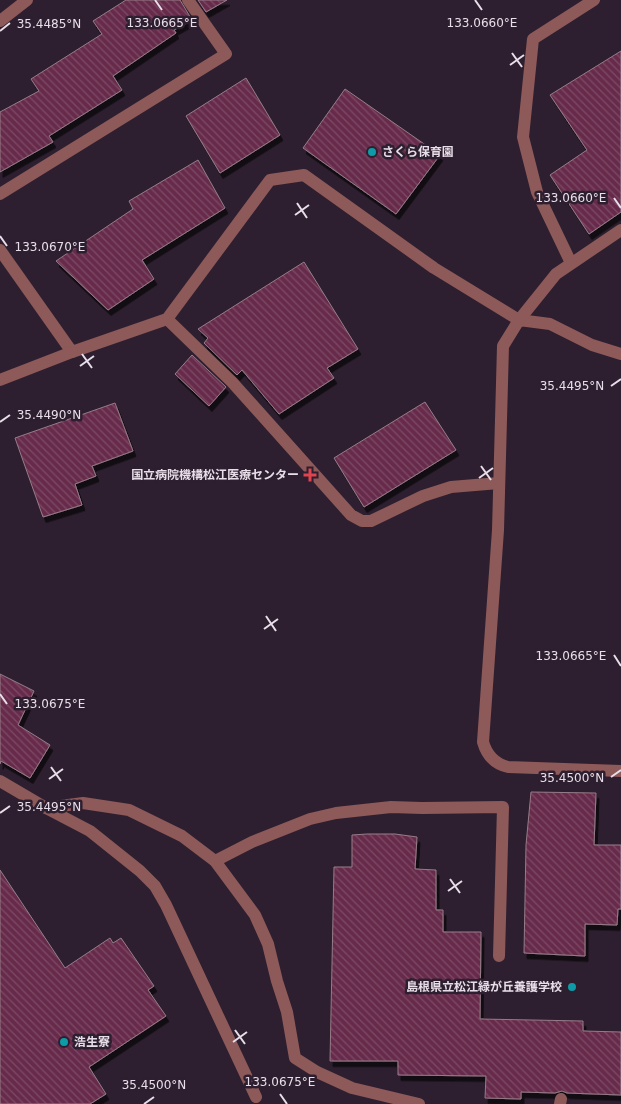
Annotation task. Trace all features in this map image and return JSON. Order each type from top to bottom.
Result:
[{"type":"street","points":[[0,21],[27,0]]},
{"type":"street","points":[[0,194],[226,54],[188,0]]},
{"type":"street","points":[[571,263],[537,192],[523,137],[533,39],[594,0]]},
{"type":"street","points":[[0,380],[72,352],[167,319],[270,180],[304,175],[434,268],[519,320],[550,324],[592,345],[621,354]]},
{"type":"street","points":[[621,230],[556,274],[519,320],[503,346],[498,530],[483,742],[488,756],[500,766],[508,768],[621,770]]},
{"type":"street","points":[[0,250],[72,352]]},
{"type":"street","points":[[167,319],[232,382],[352,515],[362,521],[371,521],[423,496],[451,487],[499,483]]},
{"type":"street","points":[[0,781],[90,831],[140,871],[155,886],[166,905],[256,1097]]},
{"type":"street","points":[[46,808],[83,803],[129,810],[182,836],[215,861],[255,915],[268,944],[287,1012],[295,1058],[317,1072],[352,1088],[419,1104]]},
{"type":"street","points":[[215,861],[252,842],[310,818],[336,813],[391,807],[504,807],[499,956]]},
{"type":"building","points":[[126,0],[180,0],[192,20],[174,30],[176,33],[113,76],[122,90],[49,136],[53,142],[0,172],[0,112],[39,91],[31,79],[102,34],[93,21]]},
{"type":"building","points":[[198,0],[227,0],[206,12]]},
{"type":"building","points":[[621,51],[621,212],[589,234],[550,175],[587,150],[550,95]]},
{"type":"building","points":[[246,78],[280,135],[220,173],[186,116]]},
{"type":"building","name":"さくら保育園","points":[[345,89],[440,155],[396,214],[303,148]]},
{"type":"building","points":[[198,160],[225,208],[142,260],[154,279],[108,310],[56,261],[133,209],[129,201]]},
{"type":"building","points":[[304,262],[358,349],[327,368],[334,378],[279,414],[242,370],[237,375],[204,343],[208,338],[198,329]]},
{"type":"building","points":[[192,355],[226,387],[209,406],[175,374]]},
{"type":"building","points":[[425,402],[456,450],[364,507],[334,458]]},
{"type":"building","points":[[115,403],[133,451],[92,466],[96,476],[75,484],[82,505],[43,517],[15,438]]},
{"type":"building","points":[[0,674],[34,691],[18,725],[50,745],[30,778],[1,761],[0,764]]},
{"type":"building","points":[[531,792],[596,793],[594,845],[621,845],[621,909],[618,909],[617,925],[585,924],[585,956],[524,953],[526,845]]},
{"type":"building","points":[[395,834],[417,837],[415,869],[436,870],[436,910],[443,910],[443,932],[481,932],[480,1019],[583,1021],[583,1031],[621,1032],[621,1095],[567,1093],[562,1091],[555,1093],[521,1092],[521,1099],[485,1098],[486,1076],[398,1075],[398,1061],[330,1061],[334,867],[352,867],[352,835]]},
{"type":"building","name":"浩生寮","points":[[0,870],[65,968],[110,938],[113,943],[121,938],[154,986],[148,990],[166,1016],[89,1067],[106,1094],[90,1104],[0,1104]]},
{"type":"place","name":"さくら保育園","points":[[372,152]]},
{"type":"place","name":"国立病院機構松江医療センター","points":[[310,475]]},
{"type":"place","name":"島根県立松江緑が丘養護学校","points":[[572,987]]},
{"type":"place","name":"浩生寮","points":[[64,1042]]}]
